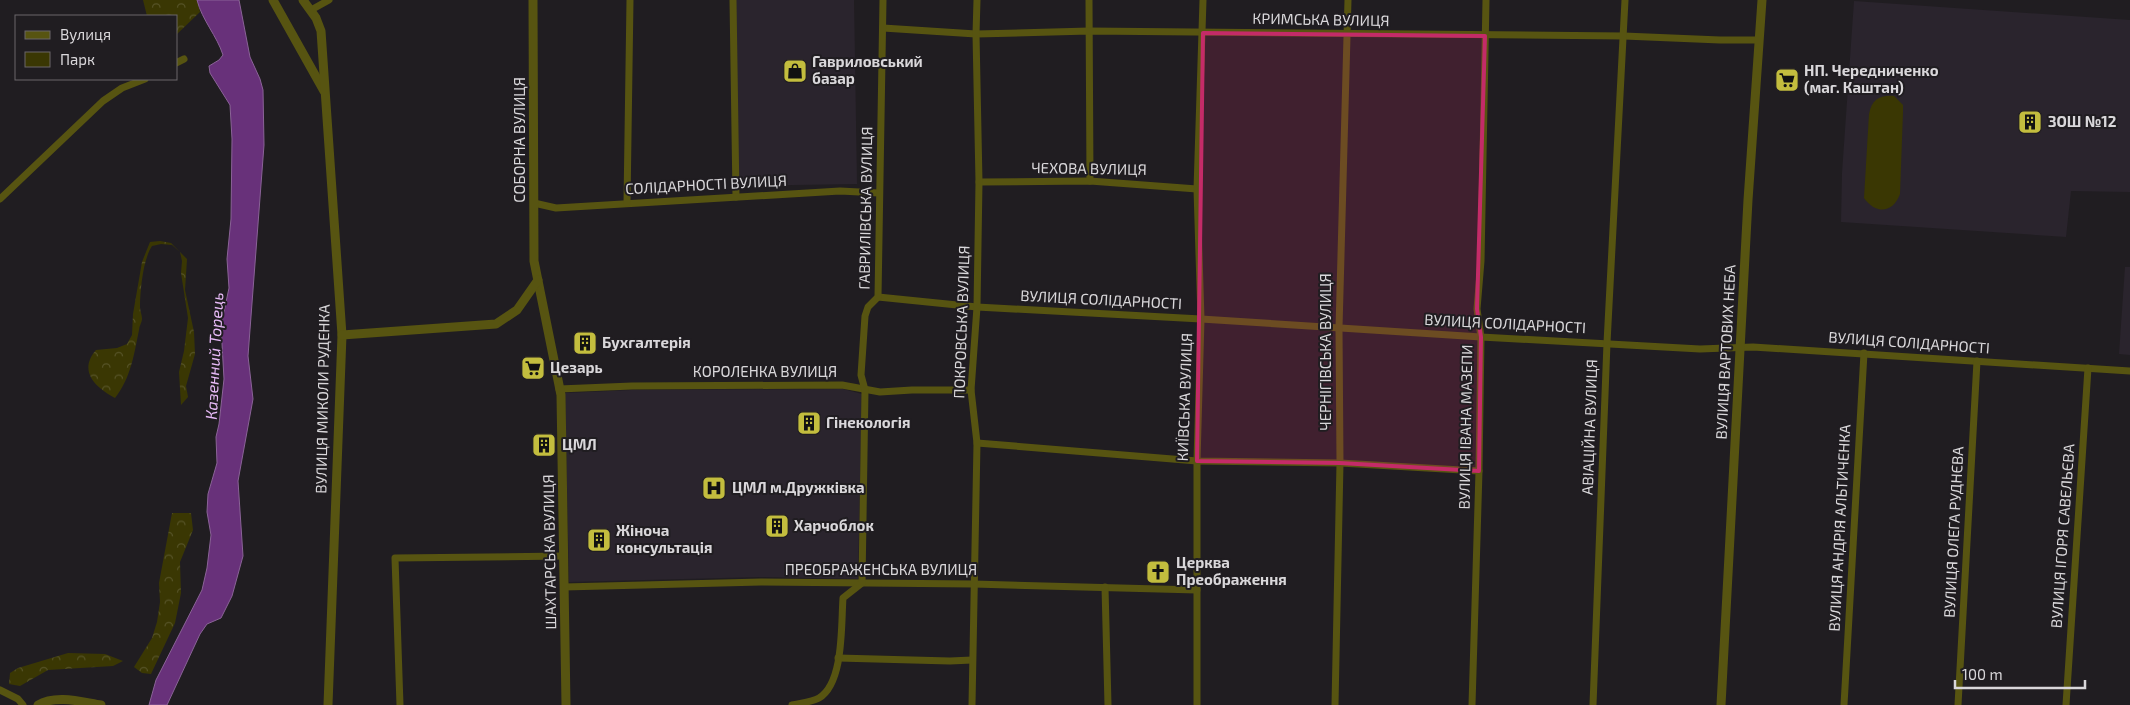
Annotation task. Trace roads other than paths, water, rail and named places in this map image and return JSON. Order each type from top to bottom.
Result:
[{"type":"street","name":"ВУЛИЦЯ МИКОЛИ РУДЕНКА","points":[[273,0],[325,94]]},
{"type":"street","name":"ВУЛИЦЯ МИКОЛИ РУДЕНКА","points":[[303,0],[311,10],[321,31],[342,335],[328,705]]},
{"type":"street","points":[[311,10],[329,0]]},
{"type":"street","name":"СОБОРНА ВУЛИЦЯ","points":[[533,0],[534,261],[538,280]]},
{"type":"street","points":[[627,203],[630,0]]},
{"type":"street","points":[[733,0],[736,197]]},
{"type":"street","name":"ГАВРИЛІВСЬКА ВУЛИЦЯ","points":[[862,583],[865,390],[861,375],[865,316],[868,307],[878,297],[883,0]]},
{"type":"street","name":"ПОКРОВСЬКА ВУЛИЦЯ","points":[[972,705],[977,443],[971,390],[977,307],[979,182],[977,0]]},
{"type":"street","points":[[1089,0],[1090,181]]},
{"type":"street","name":"КИЇВСЬКА ВУЛИЦЯ","points":[[1197,705],[1197,461],[1201,319],[1197,189],[1203,0]]},
{"type":"street","name":"ЧЕРНІГІВСЬКА ВУЛИЦЯ","points":[[1335,705],[1340,463],[1339,328],[1348,0]]},
{"type":"street","name":"ВУЛИЦЯ ІВАНА МАЗЕПИ","points":[[1472,705],[1481,337],[1477,309],[1481,261],[1486,0]]},
{"type":"street","name":"АВІАЦІЙНА ВУЛИЦЯ","points":[[1593,705],[1607,343],[1625,0]]},
{"type":"street","name":"ВУЛИЦЯ ВАРТОВИХ НЕБА","points":[[1721,705],[1748,200],[1762,0]]},
{"type":"street","name":"КРИМСЬКА ВУЛИЦЯ","points":[[883,28],[976,34],[1089,31],[1624,36],[1759,40]]},
{"type":"street","points":[[178,62],[184,60]]},
{"type":"street","points":[[0,199],[103,101],[122,88],[142,80]]},
{"type":"street","name":"ЧЕХОВА ВУЛИЦЯ","points":[[979,182],[1090,181],[1197,189]]},
{"type":"street","name":"СОЛІДАРНОСТІ ВУЛИЦЯ","points":[[534,204],[556,208],[840,191],[880,194]]},
{"type":"street","points":[[342,335],[496,324],[517,310],[538,280]]},
{"type":"street","name":"ШАХТАРСЬКА ВУЛИЦЯ","points":[[538,280],[559,389],[566,705]]},
{"type":"street","name":"ВУЛИЦЯ СОЛІДАРНОСТІ","points":[[878,297],[977,307],[1481,337],[1700,349],[1740,347],[1864,353],[2130,371]]},
{"type":"street","name":"ВУЛИЦЯ АНДРІЯ АЛЬТИЧЕНКА","points":[[1844,705],[1864,353]]},
{"type":"street","name":"ВУЛИЦЯ ОЛЕГА РУДНЄВА","points":[[1958,705],[1976,361]]},
{"type":"street","name":"ВУЛИЦЯ ІГОРЯ САВЕЛЬЄВА","points":[[2066,705],[2088,368]]},
{"type":"street","name":"КОРОЛЕНКА ВУЛИЦЯ","points":[[559,389],[632,386],[842,385],[880,392],[971,390]]},
{"type":"street","points":[[977,443],[1197,461],[1340,463],[1479,471]]},
{"type":"street","points":[[400,705],[395,558],[564,556]]},
{"type":"street","name":"ПРЕОБРАЖЕНСЬКА ВУЛИЦЯ","points":[[564,587],[761,582],[973,584],[1197,590]]},
{"type":"street","points":[[792,705],[818,699],[829,689],[838,658],[843,598],[862,583]]},
{"type":"street","points":[[1105,588],[1108,705]]},
{"type":"street","points":[[838,658],[972,660]]},
{"type":"street","points":[[0,690],[18,699],[23,705]]},
{"type":"street","points":[[38,705],[45,701],[68,699],[101,705]]},
{"type":"place","name":"Гавриловський базар","points":[[795,71]]},
{"type":"place","name":"НП. Чередниченко (маг. Каштан)","points":[[1787,80]]},
{"type":"place","name":"ЗОШ №12","points":[[2030,122]]},
{"type":"place","name":"Бухгалтерія","points":[[585,343]]},
{"type":"place","name":"Цезарь","points":[[533,368]]},
{"type":"place","name":"Гінекологія","points":[[809,423]]},
{"type":"place","name":"ЦМЛ","points":[[544,445]]},
{"type":"place","name":"ЦМЛ м.Дружківка","points":[[714,488]]},
{"type":"place","name":"Харчоблок","points":[[777,526]]},
{"type":"place","name":"Жіноча консультація","points":[[599,540]]},
{"type":"place","name":"Церква Преображення","points":[[1158,572]]},
{"type":"water label","name":"Казенний Торець","points":[[214,356]]}]
